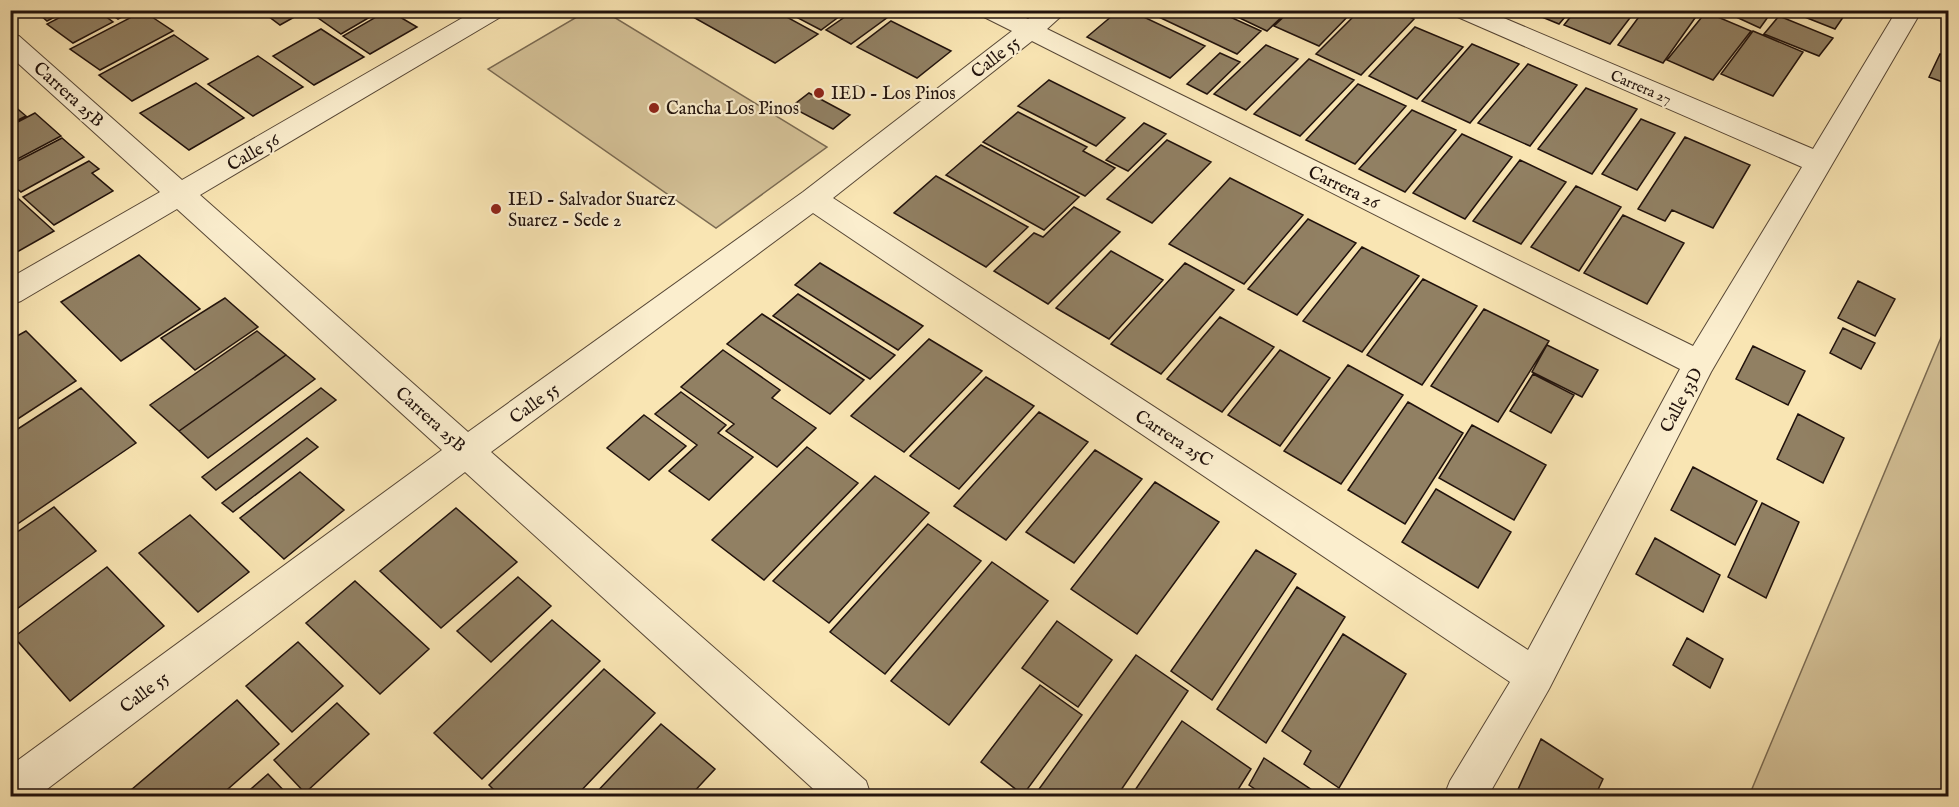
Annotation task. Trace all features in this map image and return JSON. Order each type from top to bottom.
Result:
[{"type":"street","name":"Carrera 26","points":[[989,10],[1699,364]]},
{"type":"street","name":"Calle 55","points":[[19,784],[467,451],[813,199],[1056,10]]},
{"type":"street","name":"Carrera 27","points":[[1462,10],[1819,163]]},
{"type":"street","name":"Calle 53D","points":[[1465,796],[1535,676],[1699,364],[1910,10]]},
{"type":"street","name":"Calle 56","points":[[10,293],[483,13]]},
{"type":"street","name":"Carrera 25B","points":[[10,42],[851,796]]},
{"type":"street","name":"Carrera 25C","points":[[813,199],[1535,676]]},
{"type":"shaded area","name":"Cancha Los Pinos","points":[[587,11],[604,11],[827,147],[716,228],[488,69]]},
{"type":"shaded area","points":[[1948,321],[1948,796],[1749,796],[1764,760]]},
{"type":"building","points":[[46,10],[68,10],[47,21],[39,14]]},
{"type":"building","points":[[74,10],[97,10],[113,22],[73,43],[47,24]]},
{"type":"building","points":[[105,10],[135,10],[118,19]]},
{"type":"building","points":[[260,10],[307,10],[280,25]]},
{"type":"building","points":[[315,10],[382,10],[341,34],[311,13]]},
{"type":"building","points":[[388,10],[417,27],[370,54],[343,36]]},
{"type":"building","points":[[689,10],[774,10],[818,34],[775,63],[686,13]]},
{"type":"building","points":[[806,10],[848,10],[821,30],[796,17]]},
{"type":"building","points":[[855,10],[876,10],[888,17],[851,44],[826,30]]},
{"type":"building","points":[[1119,10],[1129,10],[1205,46],[1170,78],[1087,37]]},
{"type":"building","points":[[1144,10],[1215,10],[1261,31],[1237,54]]},
{"type":"building","points":[[1223,10],[1289,10],[1267,31]]},
{"type":"building","points":[[1291,10],[1354,10],[1319,46],[1274,26]]},
{"type":"building","points":[[1360,10],[1393,10],[1414,19],[1361,75],[1316,54]]},
{"type":"building","points":[[1525,10],[1571,10],[1559,24]]},
{"type":"building","points":[[1576,10],[1636,10],[1610,44],[1564,25]]},
{"type":"building","points":[[1644,10],[1675,10],[1695,18],[1663,63],[1618,45]]},
{"type":"building","points":[[1721,10],[1773,10],[1760,28]]},
{"type":"building","points":[[1787,10],[1848,10],[1835,29]]},
{"type":"building","points":[[143,11],[173,31],[100,70],[70,49]]},
{"type":"building","points":[[1706,12],[1751,31],[1713,80],[1667,60]]},
{"type":"building","points":[[1779,16],[1833,38],[1819,56],[1764,34]]},
{"type":"building","points":[[891,21],[951,51],[917,78],[857,47]]},
{"type":"building","points":[[1415,27],[1463,47],[1417,99],[1369,76]]},
{"type":"building","points":[[321,29],[364,57],[314,85],[273,56]]},
{"type":"building","points":[[1753,31],[1803,52],[1773,96],[1721,74]]},
{"type":"building","points":[[174,35],[208,59],[132,101],[99,75]]},
{"type":"building","points":[[1472,44],[1519,64],[1470,123],[1422,101]]},
{"type":"building","points":[[1266,45],[1298,59],[1246,110],[1214,94]]},
{"type":"building","points":[[1220,53],[1240,62],[1207,94],[1187,84]]},
{"type":"building","points":[[1940,54],[1948,57],[1948,84],[1929,77]]},
{"type":"building","points":[[258,56],[303,87],[253,116],[208,84]]},
{"type":"building","points":[[1309,59],[1354,80],[1300,136],[1254,114]]},
{"type":"building","points":[[1528,64],[1577,85],[1530,146],[1478,123]]},
{"type":"building","points":[[1049,80],[1125,118],[1096,146],[1018,106]]},
{"type":"building","points":[[196,83],[244,118],[189,150],[140,113]]},
{"type":"building","points":[[1358,84],[1406,106],[1355,164],[1306,140]]},
{"type":"building","points":[[1586,88],[1637,109],[1592,174],[1538,149]]},
{"type":"building","points":[[809,93],[850,115],[833,129],[791,107]]},
{"type":"building","points":[[13,105],[26,116],[10,124],[10,106]]},
{"type":"building","points":[[1412,110],[1456,130],[1405,192],[1359,169]]},
{"type":"building","points":[[1018,112],[1087,147],[1083,151],[1115,168],[1085,196],[983,142]]},
{"type":"building","points":[[35,113],[61,136],[10,163],[10,126]]},
{"type":"building","points":[[1641,119],[1675,133],[1637,190],[1602,174]]},
{"type":"building","points":[[1144,123],[1166,134],[1128,171],[1106,160]]},
{"type":"building","points":[[1462,134],[1512,157],[1465,219],[1413,193]]},
{"type":"building","points":[[1685,137],[1750,165],[1713,228],[1672,210],[1665,221],[1638,209]]},
{"type":"building","points":[[62,138],[84,157],[21,192],[10,183],[10,165]]},
{"type":"building","points":[[1167,140],[1211,162],[1152,223],[1107,199]]},
{"type":"building","points":[[981,145],[1079,197],[1044,230],[946,175]]},
{"type":"building","points":[[1520,160],[1566,182],[1521,244],[1473,221]]},
{"type":"building","points":[[89,161],[99,169],[92,173],[113,191],[54,225],[23,197]]},
{"type":"building","points":[[936,176],[1028,227],[986,267],[894,213]]},
{"type":"building","points":[[1230,178],[1303,215],[1244,284],[1169,244]]},
{"type":"building","points":[[1576,186],[1621,207],[1579,271],[1531,247]]},
{"type":"building","points":[[10,191],[54,231],[10,256]]},
{"type":"building","points":[[1074,207],[1120,232],[1048,304],[994,271],[1034,233],[1043,237]]},
{"type":"building","points":[[1623,215],[1684,243],[1647,304],[1584,273]]},
{"type":"building","points":[[1308,219],[1356,243],[1297,315],[1248,289]]},
{"type":"building","points":[[1362,247],[1419,276],[1362,352],[1303,321]]},
{"type":"building","points":[[1111,251],[1163,280],[1109,339],[1056,308]]},
{"type":"building","points":[[139,255],[200,309],[121,361],[61,302]]},
{"type":"building","points":[[820,263],[923,326],[898,350],[795,285]]},
{"type":"building","points":[[1185,263],[1234,290],[1161,374],[1111,344]]},
{"type":"building","points":[[1423,279],[1477,306],[1422,385],[1367,355]]},
{"type":"building","points":[[1858,281],[1895,299],[1875,336],[1838,318]]},
{"type":"building","points":[[798,294],[895,355],[870,379],[773,316]]},
{"type":"building","points":[[225,298],[258,327],[195,370],[161,338]]},
{"type":"building","points":[[1484,309],[1549,341],[1498,422],[1431,386]]},
{"type":"building","points":[[762,314],[864,380],[830,414],[727,344]]},
{"type":"building","points":[[1220,317],[1274,347],[1222,412],[1167,379]]},
{"type":"building","points":[[1843,328],[1875,343],[1861,369],[1830,353]]},
{"type":"building","points":[[26,331],[76,381],[10,424],[10,340]]},
{"type":"building","points":[[257,331],[286,355],[179,431],[150,405]]},
{"type":"building","points":[[929,339],[982,371],[904,452],[851,416]]},
{"type":"building","points":[[1547,345],[1598,370],[1582,397],[1532,372]]},
{"type":"building","points":[[1753,346],[1805,371],[1788,405],[1736,379]]},
{"type":"building","points":[[723,350],[780,390],[772,398],[816,428],[777,467],[726,431],[734,424],[681,387]]},
{"type":"building","points":[[1280,350],[1330,378],[1280,446],[1228,415]]},
{"type":"building","points":[[286,355],[315,379],[208,458],[179,431]]},
{"type":"building","points":[[1348,365],[1403,395],[1341,484],[1284,451]]},
{"type":"building","points":[[1533,374],[1574,395],[1551,433],[1510,411]]},
{"type":"building","points":[[986,377],[1034,406],[959,489],[910,456]]},
{"type":"building","points":[[81,388],[136,443],[10,529],[10,434]]},
{"type":"building","points":[[321,388],[336,400],[216,490],[202,477]]},
{"type":"building","points":[[681,392],[726,425],[718,433],[753,457],[709,500],[669,471],[697,445],[655,414]]},
{"type":"building","points":[[1408,402],[1463,433],[1405,524],[1348,490]]},
{"type":"building","points":[[1039,412],[1088,442],[1006,540],[954,506]]},
{"type":"building","points":[[1798,414],[1844,438],[1823,483],[1777,459]]},
{"type":"building","points":[[644,415],[686,446],[649,480],[607,448]]},
{"type":"building","points":[[1472,425],[1546,465],[1514,520],[1439,478]]},
{"type":"building","points":[[307,438],[318,447],[233,512],[222,503]]},
{"type":"building","points":[[807,447],[858,483],[764,580],[712,540]]},
{"type":"building","points":[[1095,450],[1142,479],[1074,563],[1026,532]]},
{"type":"building","points":[[1693,467],[1757,501],[1735,545],[1671,510]]},
{"type":"building","points":[[300,472],[344,510],[284,559],[240,518]]},
{"type":"building","points":[[875,476],[929,513],[829,623],[773,581]]},
{"type":"building","points":[[1155,482],[1219,522],[1137,634],[1071,589]]},
{"type":"building","points":[[1436,489],[1511,532],[1478,588],[1402,542]]},
{"type":"building","points":[[1762,503],[1799,522],[1766,598],[1728,577]]},
{"type":"building","points":[[54,507],[96,551],[10,614],[10,537]]},
{"type":"building","points":[[456,508],[517,562],[441,628],[380,571]]},
{"type":"building","points":[[190,515],[249,572],[198,612],[139,553]]},
{"type":"building","points":[[928,524],[981,561],[885,674],[830,632]]},
{"type":"building","points":[[1655,538],[1720,575],[1703,612],[1636,574]]},
{"type":"building","points":[[1256,550],[1296,574],[1212,700],[1171,671]]},
{"type":"building","points":[[992,562],[1048,601],[949,725],[891,681]]},
{"type":"building","points":[[107,567],[164,626],[70,701],[14,637]]},
{"type":"building","points":[[518,577],[551,606],[491,662],[457,631]]},
{"type":"building","points":[[355,581],[429,649],[380,694],[306,623]]},
{"type":"building","points":[[1297,587],[1345,617],[1266,743],[1217,709]]},
{"type":"building","points":[[552,620],[600,661],[482,779],[434,733]]},
{"type":"building","points":[[1057,621],[1112,660],[1078,707],[1022,668]]},
{"type":"building","points":[[1343,634],[1406,674],[1339,788],[1304,764],[1311,751],[1282,731]]},
{"type":"building","points":[[1687,638],[1723,659],[1710,688],[1673,665]]},
{"type":"building","points":[[298,642],[343,686],[292,732],[246,686]]},
{"type":"building","points":[[1136,655],[1188,691],[1117,796],[1034,796]]},
{"type":"building","points":[[604,669],[655,713],[576,796],[500,796],[489,785]]},
{"type":"building","points":[[1040,685],[1082,715],[1023,795],[981,762]]},
{"type":"building","points":[[237,700],[279,744],[220,796],[137,796],[131,790]]},
{"type":"building","points":[[337,703],[369,734],[305,793],[274,760]]},
{"type":"building","points":[[1182,721],[1251,769],[1234,796],[1131,796]]},
{"type":"building","points":[[661,724],[715,769],[690,796],[593,796]]},
{"type":"building","points":[[1541,739],[1603,779],[1595,796],[1515,796]]},
{"type":"building","points":[[1264,758],[1321,796],[1265,796],[1249,785]]},
{"type":"building","points":[[268,774],[289,796],[243,796]]},
{"type":"place","name":"IED - Los Pinos","points":[[819,93]]},
{"type":"place","name":"Cancha Los Pinos","points":[[654,108]]},
{"type":"place","name":"IED - Salvador Suarez Suarez - Sede 2","points":[[496,209]]}]
